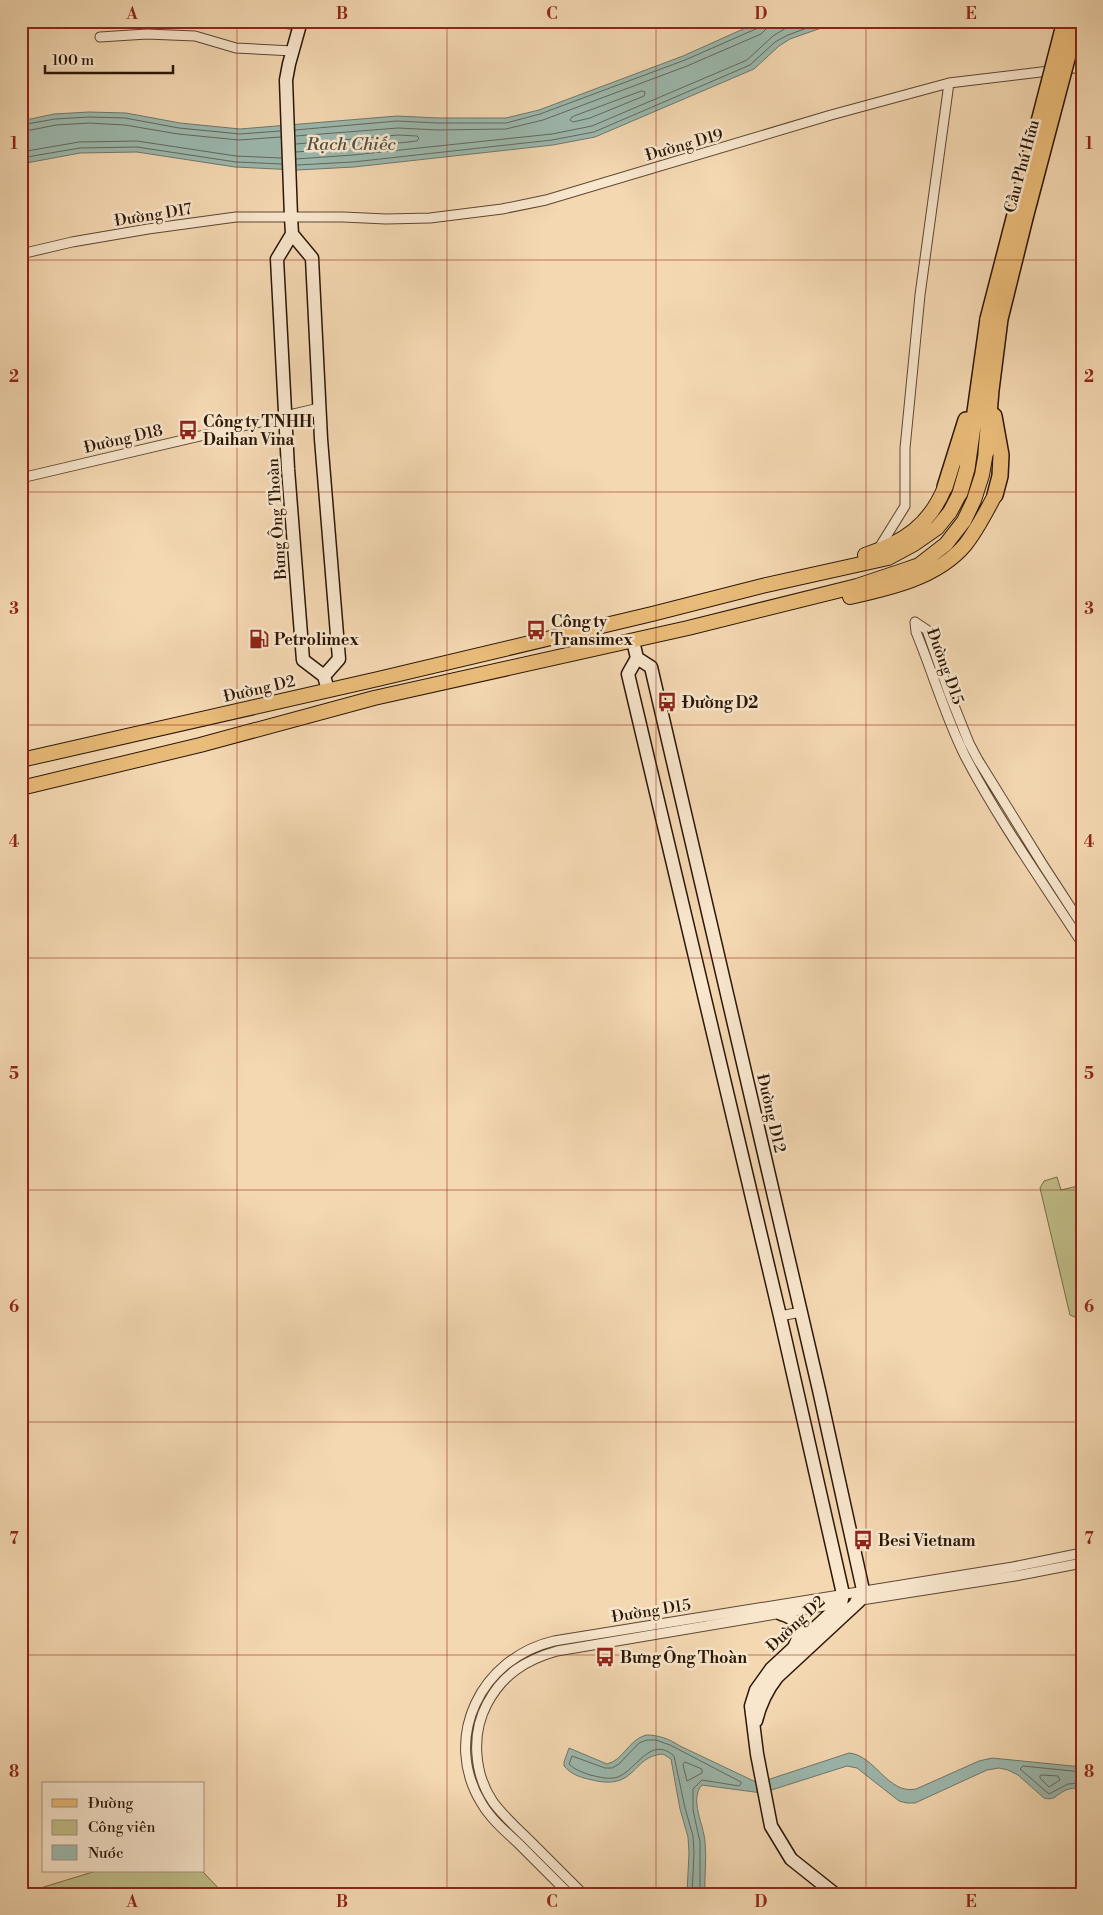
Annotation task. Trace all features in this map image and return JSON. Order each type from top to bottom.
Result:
[{"type":"highway","name":"Cầu Phú Hữu","points":[[994,319],[1065,21]]},
{"type":"highway","name":"Cầu Phú Hữu","points":[[994,319],[1025,218],[1077,21]]},
{"type":"highway","points":[[960,493],[984,391],[994,319]]},
{"type":"highway","points":[[984,391],[986,452]]},
{"type":"highway","points":[[945,487],[968,415],[984,391]]},
{"type":"highway","points":[[984,391],[1001,455],[1000,476],[995,495]]},
{"type":"main road","points":[[21,789],[220,739],[232,741],[263,733],[268,726],[374,698],[633,641],[857,586],[918,564],[946,544],[964,521],[974,500],[982,475],[986,452]]},
{"type":"main road","name":"Đường D2","points":[[684,603],[850,560],[900,542],[916,529],[937,503],[945,487]]},
{"type":"main road","name":"Đường D2","points":[[21,760],[326,683],[628,616],[652,614],[664,605],[684,603],[888,558],[914,544],[936,528],[950,512],[960,493]]},
{"type":"main road","points":[[656,635],[679,636],[898,586],[944,563],[963,546],[974,533],[995,495]]},
{"type":"main road","points":[[628,616],[633,641]]},
{"type":"main road","points":[[326,683],[331,709]]},
{"type":"street","points":[[262,21],[301,23],[292,51],[286,80],[286,116],[292,234],[312,258],[319,408],[339,659],[326,683]]},
{"type":"street","points":[[100,37],[147,34],[195,36],[236,48],[292,51]]},
{"type":"street","name":"Đường D19","points":[[291,217],[386,220],[430,218],[502,209],[546,200],[831,115],[949,83],[1082,67]]},
{"type":"street","points":[[878,551],[905,506],[905,448],[919,305],[949,83]]},
{"type":"street","name":"Đường D17","points":[[21,254],[72,242],[148,229],[236,217],[291,217]]},
{"type":"street","name":"Bưng Ông Thoàn","points":[[292,234],[277,259],[288,469],[303,660],[326,683]]},
{"type":"street","name":"Đường D18","points":[[21,478],[319,408]]},
{"type":"street","name":"Đường D15","points":[[1082,925],[1043,866],[978,760],[969,743],[949,693],[927,630],[916,622],[916,632],[940,696],[965,754],[989,798],[1082,943]]},
{"type":"street","name":"Đường D12","points":[[633,641],[637,658],[651,667],[801,1312],[861,1596]]},
{"type":"street","points":[[637,658],[628,674],[780,1316],[842,1599]]},
{"type":"street","points":[[780,1316],[801,1312]]},
{"type":"street","name":"Đường D15","points":[[861,1596],[1082,1553]]},
{"type":"street","name":"Đường D15","points":[[575,1892],[497,1823],[482,1804],[472,1782],[467,1758],[469,1724],[481,1692],[495,1674],[513,1659],[543,1644],[861,1596],[1015,1576],[1082,1563]]},
{"type":"street","name":"Đường D2","points":[[754,1730],[759,1709],[771,1685],[861,1596]]},
{"type":"street","name":"Đường D15","points":[[575,1892],[500,1811],[486,1789],[478,1766],[477,1741],[483,1713],[496,1689],[509,1674],[538,1657],[557,1651],[781,1614],[842,1599]]},
{"type":"street","name":"Đường D2","points":[[835,1894],[791,1859],[771,1826],[757,1754],[751,1706],[756,1690],[771,1669],[842,1599]]},
{"type":"street","points":[[781,1614],[794,1620],[800,1630],[800,1636],[793,1648]]},
{"type":"green space","points":[[1057,1177],[1061,1190],[1082,1185],[1082,1316],[1075,1317],[1070,1315],[1040,1188],[1044,1181]]},
{"type":"green space","points":[[93,1872],[203,1872],[224,1894],[21,1894]]},
{"type":"water","name":"Rạch Chiếc","points":[[761,21],[841,21],[790,39],[779,46],[754,69],[595,137],[553,145],[354,167],[297,170],[235,167],[137,152],[80,153],[21,164],[21,121],[54,114],[89,112],[126,113],[180,123],[240,129],[397,116],[506,118],[539,110],[683,56]]},
{"type":"water","points":[[646,1735],[668,1739],[758,1783],[849,1753],[858,1755],[866,1760],[889,1781],[906,1789],[916,1789],[979,1761],[992,1758],[1082,1767],[1082,1788],[1068,1789],[1053,1798],[1047,1799],[1018,1775],[999,1768],[987,1770],[915,1803],[907,1803],[899,1801],[857,1768],[847,1766],[762,1793],[702,1785],[698,1791],[697,1805],[705,1842],[705,1894],[687,1894],[688,1837],[680,1809],[671,1759],[663,1754],[652,1756],[625,1778],[604,1782],[581,1777],[572,1773],[564,1766],[569,1748],[607,1764],[613,1762],[635,1741]]},
{"type":"place","name":"Công ty TNHH Daihan Vina","points":[[188,430]]},
{"type":"place","name":"Công ty Transimex","points":[[536,630]]},
{"type":"place","name":"Petrolimex","points":[[259,639]]},
{"type":"place","name":"Đường D2","points":[[667,702]]},
{"type":"place","name":"Besi Vietnam","points":[[863,1540]]},
{"type":"place","name":"Bưng Ông Thoàn","points":[[605,1657]]}]
